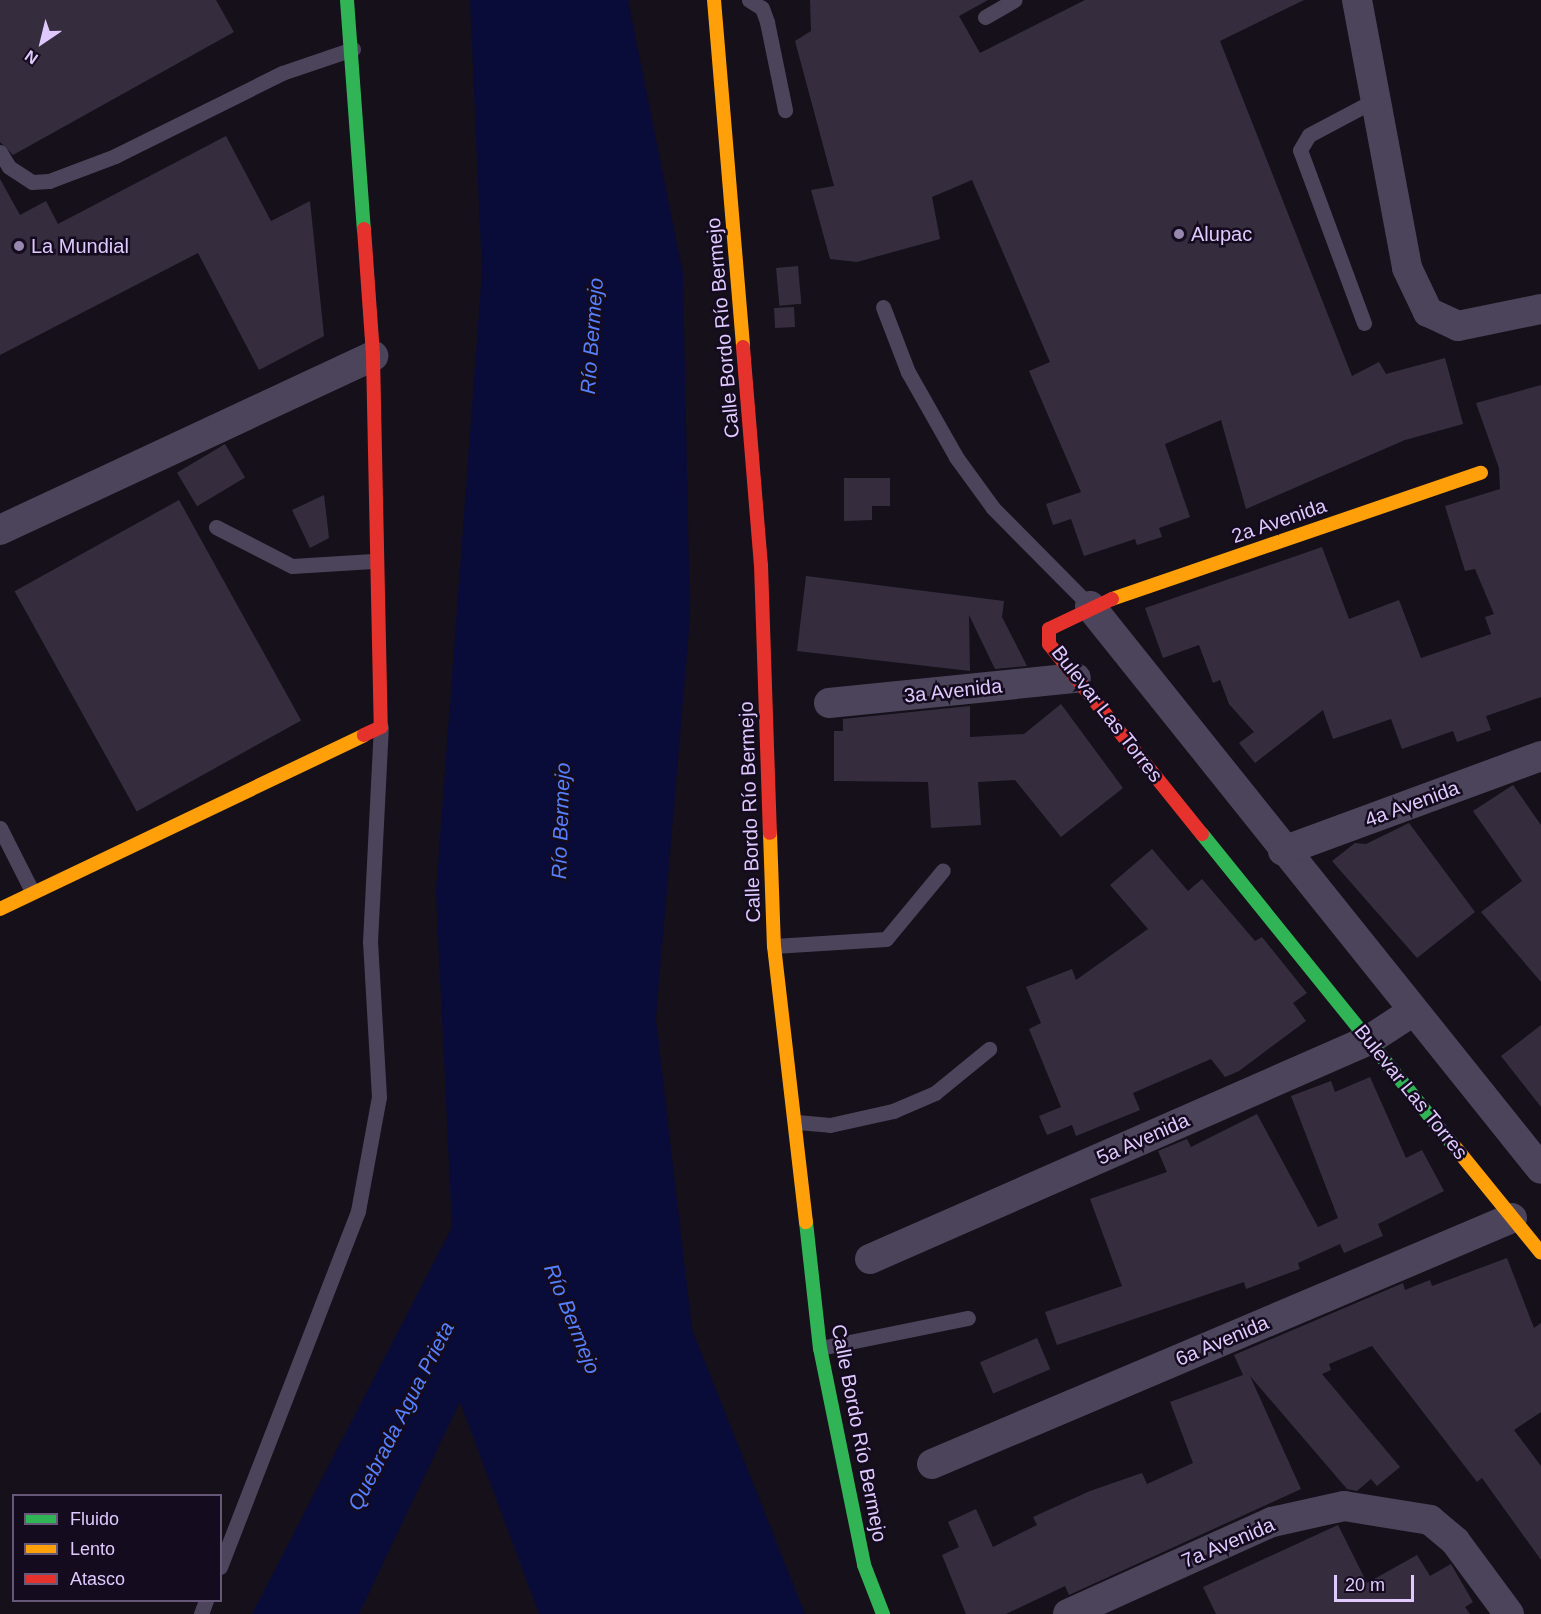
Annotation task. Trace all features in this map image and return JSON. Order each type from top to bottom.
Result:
[{"type":"street","points":[[0,909],[32,891],[381,727],[374,561],[374,356],[353,49],[347,0]]},
{"type":"street","points":[[1358,0],[1407,267],[1428,312],[1458,326],[1541,309]]},
{"type":"street","name":"Calle Bordo Río Bermejo","points":[[715,5],[761,565],[774,946],[797,1122],[820,1348],[864,1565],[883,1614]]},
{"type":"street","points":[[0,530],[374,356]]},
{"type":"street","name":"2a Avenida","points":[[1090,606],[1481,473]]},
{"type":"street","points":[[1090,606],[1283,851],[1541,1169]]},
{"type":"street","name":"Bulevar Las Torres","points":[[1090,606],[1049,629],[1049,644],[1541,1253]]},
{"type":"street","name":"3a Avenida","points":[[829,703],[1076,678]]},
{"type":"street","name":"4a Avenida","points":[[1283,851],[1541,756]]},
{"type":"street","name":"5a Avenida","points":[[870,1259],[1369,1040],[1412,1012]]},
{"type":"street","name":"6a Avenida","points":[[932,1464],[1512,1218]]},
{"type":"street","name":"7a Avenida","points":[[1068,1614],[1272,1522],[1344,1506],[1431,1520],[1455,1541],[1509,1614]]},
{"type":"lane","points":[[715,5],[732,0]]},
{"type":"lane","points":[[749,0],[762,8],[767,22],[785,110]]},
{"type":"lane","points":[[985,17],[1014,0]]},
{"type":"lane","points":[[0,152],[9,167],[32,182],[49,181],[115,156],[282,73],[353,49]]},
{"type":"lane","points":[[1364,323],[1300,150],[1309,135],[1377,99]]},
{"type":"lane","points":[[883,307],[908,372],[956,457],[993,508],[1090,606]]},
{"type":"lane","points":[[216,527],[292,566],[374,561]]},
{"type":"lane","points":[[222,1562],[358,1211],[379,1097],[370,942],[381,727]]},
{"type":"lane","points":[[0,828],[32,891]]},
{"type":"lane","points":[[774,946],[886,939],[944,870]]},
{"type":"lane","points":[[797,1122],[830,1125],[893,1111],[935,1093],[989,1048]]},
{"type":"lane","points":[[820,1348],[968,1318]]},
{"type":"water","points":[[470,0],[628,0],[683,273],[690,618],[656,1019],[692,1329],[805,1614],[539,1614],[460,1402],[359,1614],[252,1614],[452,1227],[436,892],[482,272]]},
{"type":"building","points":[[0,0],[216,0],[234,32],[13,155],[0,142]]},
{"type":"building","points":[[810,0],[988,0],[959,16],[980,53],[1085,0],[1304,0],[1220,41],[1352,376],[1379,362],[1386,374],[1445,358],[1463,424],[1405,440],[1246,509],[1221,420],[1165,444],[1190,517],[1159,528],[1162,537],[1137,545],[1135,539],[1084,556],[1071,519],[1053,525],[1046,504],[1081,492],[1029,371],[1050,362],[972,180],[932,197],[940,239],[857,262],[830,259],[811,190],[834,186],[795,41],[811,31]]},
{"type":"building","points":[[226,136],[271,221],[310,201],[324,336],[259,370],[198,253],[0,355],[0,179],[20,215],[46,201],[58,224]]},
{"type":"building","points":[[798,266],[801,304],[779,306],[776,268]]},
{"type":"building","points":[[794,307],[795,327],[775,328],[774,308]]},
{"type":"building","points":[[1541,385],[1541,697],[1486,716],[1491,730],[1457,742],[1453,731],[1402,749],[1391,719],[1333,739],[1323,710],[1255,763],[1239,743],[1254,732],[1229,704],[1220,680],[1213,683],[1199,645],[1163,658],[1145,608],[1322,547],[1349,619],[1399,600],[1421,658],[1491,634],[1485,617],[1494,614],[1475,569],[1465,571],[1445,506],[1500,489],[1499,468],[1476,403]]},
{"type":"building","points":[[225,444],[245,477],[197,506],[177,473]]},
{"type":"building","points":[[844,478],[890,478],[890,506],[872,506],[872,520],[844,521]]},
{"type":"building","points":[[324,495],[329,538],[310,548],[292,510]]},
{"type":"building","points":[[179,500],[301,720],[137,812],[15,591]]},
{"type":"building","points":[[806,576],[1004,601],[1002,617],[1027,666],[995,669],[969,615],[970,671],[797,651]]},
{"type":"building","points":[[1061,704],[1123,788],[1061,837],[1015,780],[978,782],[981,825],[931,828],[928,782],[834,781],[834,731],[843,731],[843,719],[970,706],[970,737],[1024,734]]},
{"type":"building","points":[[1513,785],[1541,825],[1541,982],[1481,912],[1522,881],[1473,811]]},
{"type":"building","points":[[1409,823],[1475,912],[1417,958],[1332,861],[1355,843],[1366,844]]},
{"type":"building","points":[[1152,849],[1188,891],[1202,879],[1255,941],[1262,937],[1307,993],[1293,1003],[1306,1021],[1239,1071],[1225,1077],[1211,1059],[1133,1093],[1140,1110],[1076,1136],[1072,1125],[1047,1135],[1039,1116],[1061,1107],[1029,1029],[1041,1023],[1026,987],[1072,969],[1076,980],[1148,929],[1110,885]]},
{"type":"building","points":[[1541,1025],[1541,1107],[1501,1056]]},
{"type":"building","points":[[1370,1077],[1406,1158],[1422,1150],[1444,1191],[1378,1224],[1383,1236],[1344,1253],[1340,1244],[1298,1263],[1300,1269],[1246,1289],[1244,1282],[1057,1345],[1045,1312],[1122,1286],[1090,1199],[1167,1172],[1158,1151],[1187,1139],[1191,1147],[1257,1114],[1318,1227],[1338,1218],[1291,1096],[1331,1081],[1335,1092]]},
{"type":"building","points":[[1507,1258],[1534,1328],[1541,1323],[1541,1412],[1514,1430],[1541,1466],[1541,1560],[1482,1478],[1477,1482],[1372,1346],[1329,1364],[1331,1370],[1322,1374],[1400,1467],[1377,1486],[1371,1479],[1357,1491],[1347,1489],[1250,1376],[1301,1489],[1069,1595],[1065,1586],[1006,1614],[966,1614],[942,1555],[959,1547],[948,1522],[976,1509],[993,1547],[1037,1525],[1033,1517],[1090,1491],[1142,1473],[1147,1484],[1193,1463],[1170,1402],[1243,1375],[1234,1355],[1403,1283],[1405,1290],[1430,1280],[1432,1286]]},
{"type":"building","points":[[1037,1338],[1050,1369],[993,1394],[980,1362]]},
{"type":"building","points":[[1338,1525],[1367,1583],[1417,1555],[1430,1576],[1451,1564],[1473,1602],[1465,1607],[1470,1614],[1216,1614],[1203,1587]]},
{"type":"traffic: fast","points":[[347,0],[364,229]]},
{"type":"traffic: fast","points":[[1202,834],[1455,1147]]},
{"type":"traffic: fast","points":[[806,1222],[820,1348],[864,1565],[883,1614]]},
{"type":"traffic: slow","points":[[714,0],[743,347]]},
{"type":"traffic: slow","points":[[1112,599],[1481,473]]},
{"type":"traffic: slow","points":[[0,909],[364,735]]},
{"type":"traffic: slow","points":[[770,833],[774,946],[806,1222]]},
{"type":"traffic: slow","points":[[1455,1147],[1541,1253]]},
{"type":"traffic: jam","points":[[364,229],[373,356],[381,727],[364,735]]},
{"type":"traffic: jam","points":[[743,347],[761,565],[770,833]]},
{"type":"traffic: jam","points":[[1112,599],[1049,629],[1049,644],[1202,834]]},
{"type":"place","name":"Alupac","points":[[1179,234]]},
{"type":"place","name":"La Mundial","points":[[19,246]]},
{"type":"water label","name":"Río Bermejo","points":[[592,336]]},
{"type":"water label","name":"Río Bermejo","points":[[561,821]]},
{"type":"water label","name":"Río Bermejo","points":[[572,1319]]},
{"type":"water label","name":"Quebrada Agua Prieta","points":[[401,1416]]}]
